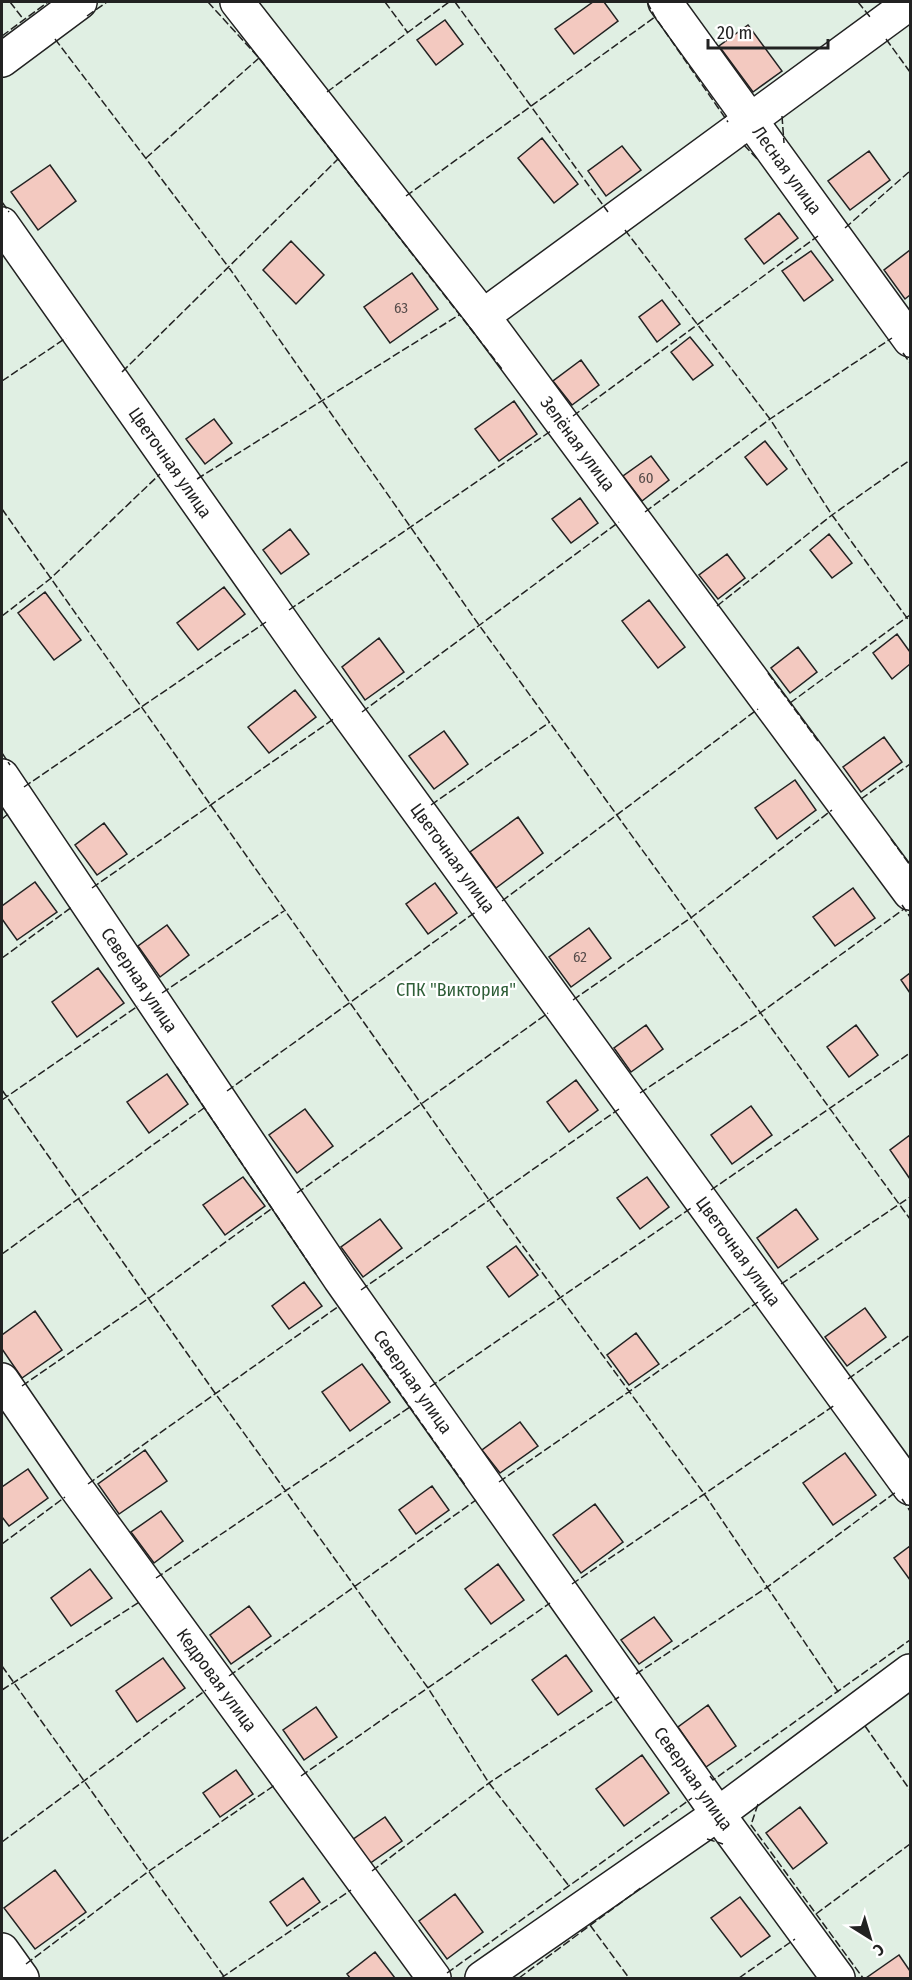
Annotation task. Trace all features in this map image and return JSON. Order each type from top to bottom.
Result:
[{"type":"street","points":[[2,60],[80,2]]},
{"type":"street","name":"Зелёная улица","points":[[237,2],[483,316],[910,893]]},
{"type":"street","name":"Лесная улица","points":[[665,2],[910,340]]},
{"type":"street","points":[[483,316],[751,122],[910,3]]},
{"type":"street","name":"Цветочная улица","points":[[2,224],[311,663],[910,1488]]},
{"type":"street","name":"Северная улица","points":[[2,776],[340,1279],[718,1814],[838,1978]]},
{"type":"street","name":"Кедровая улица","points":[[2,1380],[74,1485],[434,1978]]},
{"type":"street","points":[[482,1978],[718,1814],[910,1671]]},
{"type":"street","points":[[2,1950],[22,1978]]},
{"type":"green space","name":"СПК \"Виктория\"","points":[[2,2],[910,2],[910,1978],[2,1978]]},
{"type":"building","points":[[593,2],[604,2],[618,21],[574,54],[555,29]]},
{"type":"building","points":[[445,20],[463,44],[436,65],[417,40]]},
{"type":"building","points":[[748,25],[782,71],[753,92],[719,46]]},
{"type":"building","points":[[542,138],[578,184],[554,203],[518,158]]},
{"type":"building","points":[[622,146],[641,170],[606,196],[588,171]]},
{"type":"building","points":[[869,151],[890,180],[850,210],[828,181]]},
{"type":"building","points":[[50,165],[76,201],[38,230],[11,192]]},
{"type":"building","points":[[779,213],[798,238],[764,264],[745,239]]},
{"type":"building","points":[[291,241],[324,275],[296,304],[263,270]]},
{"type":"building","points":[[910,250],[910,295],[905,299],[884,270]]},
{"type":"building","points":[[811,251],[833,280],[804,301],[782,271]]},
{"type":"building","points":[[412,273],[438,309],[390,343],[364,307]]},
{"type":"building","points":[[662,300],[680,324],[657,342],[639,317]]},
{"type":"building","points":[[690,337],[713,365],[693,380],[671,352]]},
{"type":"building","points":[[581,360],[599,385],[572,405],[553,381]]},
{"type":"building","points":[[514,401],[537,434],[499,461],[475,429]]},
{"type":"building","points":[[214,419],[232,443],[205,464],[186,439]]},
{"type":"building","points":[[765,441],[787,469],[767,485],[745,457]]},
{"type":"building","points":[[651,456],[669,480],[642,501],[623,476]]},
{"type":"building","points":[[580,498],[598,523],[571,543],[552,519]]},
{"type":"building","points":[[290,529],[309,554],[281,574],[263,550]]},
{"type":"building","points":[[829,534],[852,563],[832,578],[810,550]]},
{"type":"building","points":[[727,554],[745,578],[718,599],[699,575]]},
{"type":"building","points":[[224,587],[245,614],[198,650],[177,623]]},
{"type":"building","points":[[45,592],[81,640],[54,660],[18,613]]},
{"type":"building","points":[[649,600],[685,647],[658,668],[622,621]]},
{"type":"building","points":[[897,634],[910,652],[910,664],[892,679],[873,653]]},
{"type":"building","points":[[379,638],[404,672],[365,700],[342,667]]},
{"type":"building","points":[[798,647],[817,672],[790,693],[771,668]]},
{"type":"building","points":[[295,690],[316,717],[269,753],[248,727]]},
{"type":"building","points":[[444,731],[468,764],[434,789],[409,756]]},
{"type":"building","points":[[884,737],[902,762],[861,792],[843,767]]},
{"type":"building","points":[[795,780],[816,810],[777,839],[755,808]]},
{"type":"building","points":[[518,817],[543,853],[496,888],[470,852]]},
{"type":"building","points":[[104,823],[127,854],[97,875],[75,845]]},
{"type":"building","points":[[35,882],[57,912],[17,940],[2,919],[2,906]]},
{"type":"building","points":[[435,883],[457,913],[428,934],[406,904]]},
{"type":"building","points":[[853,888],[875,918],[835,946],[813,917]]},
{"type":"building","points":[[167,925],[189,955],[160,977],[138,946]]},
{"type":"building","points":[[589,928],[611,958],[571,987],[549,957]]},
{"type":"building","points":[[98,968],[124,1003],[77,1037],[52,1002]]},
{"type":"building","points":[[910,973],[910,993],[901,980]]},
{"type":"building","points":[[646,1025],[663,1049],[631,1072],[614,1048]]},
{"type":"building","points":[[856,1025],[878,1055],[849,1077],[827,1047]]},
{"type":"building","points":[[167,1074],[188,1104],[149,1133],[127,1102]]},
{"type":"building","points":[[576,1080],[598,1110],[569,1132],[547,1102]]},
{"type":"building","points":[[751,1106],[772,1135],[732,1164],[711,1135]]},
{"type":"building","points":[[305,1109],[333,1146],[297,1173],[269,1135]]},
{"type":"building","points":[[910,1135],[910,1179],[890,1150]]},
{"type":"building","points":[[243,1177],[265,1206],[225,1235],[203,1205]]},
{"type":"building","points":[[647,1177],[669,1207],[640,1229],[617,1198]]},
{"type":"building","points":[[796,1209],[818,1239],[778,1268],[757,1238]]},
{"type":"building","points":[[380,1219],[402,1248],[363,1277],[341,1247]]},
{"type":"building","points":[[516,1246],[538,1275],[509,1297],[487,1267]]},
{"type":"building","points":[[304,1282],[322,1306],[289,1329],[272,1306]]},
{"type":"building","points":[[865,1308],[886,1337],[847,1366],[825,1337]]},
{"type":"building","points":[[35,1311],[62,1350],[22,1378],[2,1349],[2,1335]]},
{"type":"building","points":[[636,1333],[659,1364],[629,1385],[607,1355]]},
{"type":"building","points":[[362,1364],[390,1402],[350,1431],[322,1392]]},
{"type":"building","points":[[520,1422],[538,1446],[500,1473],[482,1450]]},
{"type":"building","points":[[145,1450],[167,1481],[119,1514],[98,1484]]},
{"type":"building","points":[[845,1453],[876,1495],[833,1525],[803,1483]]},
{"type":"building","points":[[28,1469],[48,1498],[9,1526],[2,1517],[2,1487]]},
{"type":"building","points":[[432,1486],[449,1510],[416,1534],[399,1510]]},
{"type":"building","points":[[595,1504],[623,1542],[581,1573],[553,1535]]},
{"type":"building","points":[[161,1511],[183,1541],[154,1563],[131,1532]]},
{"type":"building","points":[[910,1546],[910,1580],[894,1558]]},
{"type":"building","points":[[498,1564],[524,1600],[491,1624],[465,1589]]},
{"type":"building","points":[[90,1569],[112,1598],[71,1626],[51,1598]]},
{"type":"building","points":[[249,1606],[271,1636],[231,1664],[210,1635]]},
{"type":"building","points":[[654,1617],[672,1641],[639,1664],[621,1640]]},
{"type":"building","points":[[566,1655],[592,1691],[558,1715],[532,1680]]},
{"type":"building","points":[[163,1658],[185,1688],[137,1722],[116,1691]]},
{"type":"building","points":[[708,1705],[736,1746],[706,1767],[678,1727]]},
{"type":"building","points":[[316,1707],[337,1737],[304,1760],[283,1730]]},
{"type":"building","points":[[642,1755],[669,1793],[624,1826],[596,1789]]},
{"type":"building","points":[[236,1770],[253,1794],[220,1817],[203,1793]]},
{"type":"building","points":[[800,1807],[827,1843],[793,1869],[766,1833]]},
{"type":"building","points":[[385,1817],[402,1841],[369,1864],[352,1840]]},
{"type":"building","points":[[55,1870],[86,1912],[35,1949],[4,1908]]},
{"type":"building","points":[[303,1878],[320,1902],[287,1926],[270,1902]]},
{"type":"building","points":[[455,1894],[483,1932],[447,1959],[419,1921]]},
{"type":"building","points":[[740,1897],[770,1936],[741,1957],[711,1918]]},
{"type":"building","points":[[375,1952],[395,1978],[350,1978],[347,1974]]},
{"type":"building","points":[[899,1955],[910,1971],[910,1978],[866,1978]]},
{"type":"fence","points":[[10,2],[24,20]]},
{"type":"fence","points":[[2,36],[48,2]]},
{"type":"fence","points":[[87,16],[107,2]]},
{"type":"fence","points":[[208,2],[259,58],[502,369]]},
{"type":"fence","points":[[385,2],[408,33]]},
{"type":"fence","points":[[327,92],[449,2]]},
{"type":"fence","points":[[455,2],[608,212]]},
{"type":"fence","points":[[647,2],[728,122]]},
{"type":"fence","points":[[858,2],[870,17]]},
{"type":"fence","points":[[406,196],[655,17]]},
{"type":"fence","points":[[55,39],[230,269],[479,625],[910,1219]]},
{"type":"fence","points":[[886,39],[910,72]]},
{"type":"fence","points":[[146,158],[259,58]]},
{"type":"fence","points":[[782,116],[784,143]]},
{"type":"fence","points":[[744,145],[759,161]]},
{"type":"fence","points":[[122,372],[338,159]]},
{"type":"fence","points":[[845,228],[910,171]]},
{"type":"fence","points":[[2,202],[9,212]]},
{"type":"fence","points":[[625,230],[770,419],[832,515],[910,622]]},
{"type":"fence","points":[[573,416],[818,236]]},
{"type":"fence","points":[[197,479],[459,315]]},
{"type":"fence","points":[[2,381],[66,338]]},
{"type":"fence","points":[[645,512],[770,419],[892,338]]},
{"type":"fence","points":[[903,353],[910,363]]},
{"type":"fence","points":[[289,610],[551,431]]},
{"type":"fence","points":[[717,606],[832,515],[910,460]]},
{"type":"fence","points":[[2,616],[50,579],[160,474]]},
{"type":"fence","points":[[2,509],[489,1200],[705,1495],[839,1693]]},
{"type":"fence","points":[[362,712],[619,522]]},
{"type":"fence","points":[[790,703],[910,615]]},
{"type":"fence","points":[[24,787],[266,622]]},
{"type":"fence","points":[[768,673],[818,741]]},
{"type":"fence","points":[[502,901],[758,709]]},
{"type":"fence","points":[[92,888],[335,718]]},
{"type":"fence","points":[[431,805],[550,722]]},
{"type":"fence","points":[[2,753],[10,765]]},
{"type":"fence","points":[[861,799],[910,764]]},
{"type":"fence","points":[[573,1000],[692,917],[832,810]]},
{"type":"fence","points":[[2,819],[8,814]]},
{"type":"fence","points":[[891,839],[910,865]]},
{"type":"fence","points":[[902,905],[910,917]]},
{"type":"fence","points":[[2,958],[72,907]]},
{"type":"fence","points":[[640,1093],[760,1013],[904,909]]},
{"type":"fence","points":[[162,993],[284,911]]},
{"type":"fence","points":[[227,1091],[477,911]]},
{"type":"fence","points":[[2,1100],[138,1006]]},
{"type":"fence","points":[[297,1193],[548,1013]]},
{"type":"fence","points":[[711,1190],[910,1053]]},
{"type":"fence","points":[[177,1067],[316,1274]]},
{"type":"fence","points":[[2,1090],[215,1393],[428,1688],[489,1783],[569,1886]]},
{"type":"fence","points":[[2,1254],[204,1108]]},
{"type":"fence","points":[[361,1290],[619,1109]]},
{"type":"fence","points":[[781,1284],[910,1197]]},
{"type":"fence","points":[[430,1387],[691,1208]]},
{"type":"fence","points":[[22,1386],[149,1298],[271,1209]]},
{"type":"fence","points":[[499,1482],[758,1302]]},
{"type":"fence","points":[[88,1484],[339,1306]]},
{"type":"fence","points":[[848,1379],[910,1335]]},
{"type":"fence","points":[[371,1352],[465,1485]]},
{"type":"fence","points":[[572,1584],[835,1405]]},
{"type":"fence","points":[[156,1578],[410,1407]]},
{"type":"fence","points":[[636,1674],[766,1588],[896,1492]]},
{"type":"fence","points":[[2,1544],[65,1497]]},
{"type":"fence","points":[[902,1499],[910,1511]]},
{"type":"fence","points":[[229,1676],[476,1500]]},
{"type":"fence","points":[[2,1690],[141,1601]]},
{"type":"fence","points":[[301,1776],[550,1603]]},
{"type":"fence","points":[[710,1776],[713,1780],[910,1640]]},
{"type":"fence","points":[[2,1666],[225,1978]]},
{"type":"fence","points":[[2,1842],[206,1690]]},
{"type":"fence","points":[[372,1871],[489,1783],[619,1697]]},
{"type":"fence","points":[[865,1726],[910,1790]]},
{"type":"fence","points":[[26,1964],[149,1871],[275,1785]]},
{"type":"fence","points":[[447,1973],[692,1798]]},
{"type":"fence","points":[[758,1804],[751,1825],[863,1978]]},
{"type":"fence","points":[[707,1839],[723,1844]]},
{"type":"fence","points":[[816,1914],[910,1844]]},
{"type":"fence","points":[[519,1978],[642,1887]]},
{"type":"fence","points":[[221,1978],[351,1890]]},
{"type":"fence","points":[[590,1925],[629,1978]]},
{"type":"fence","points":[[739,1978],[795,1939]]}]
